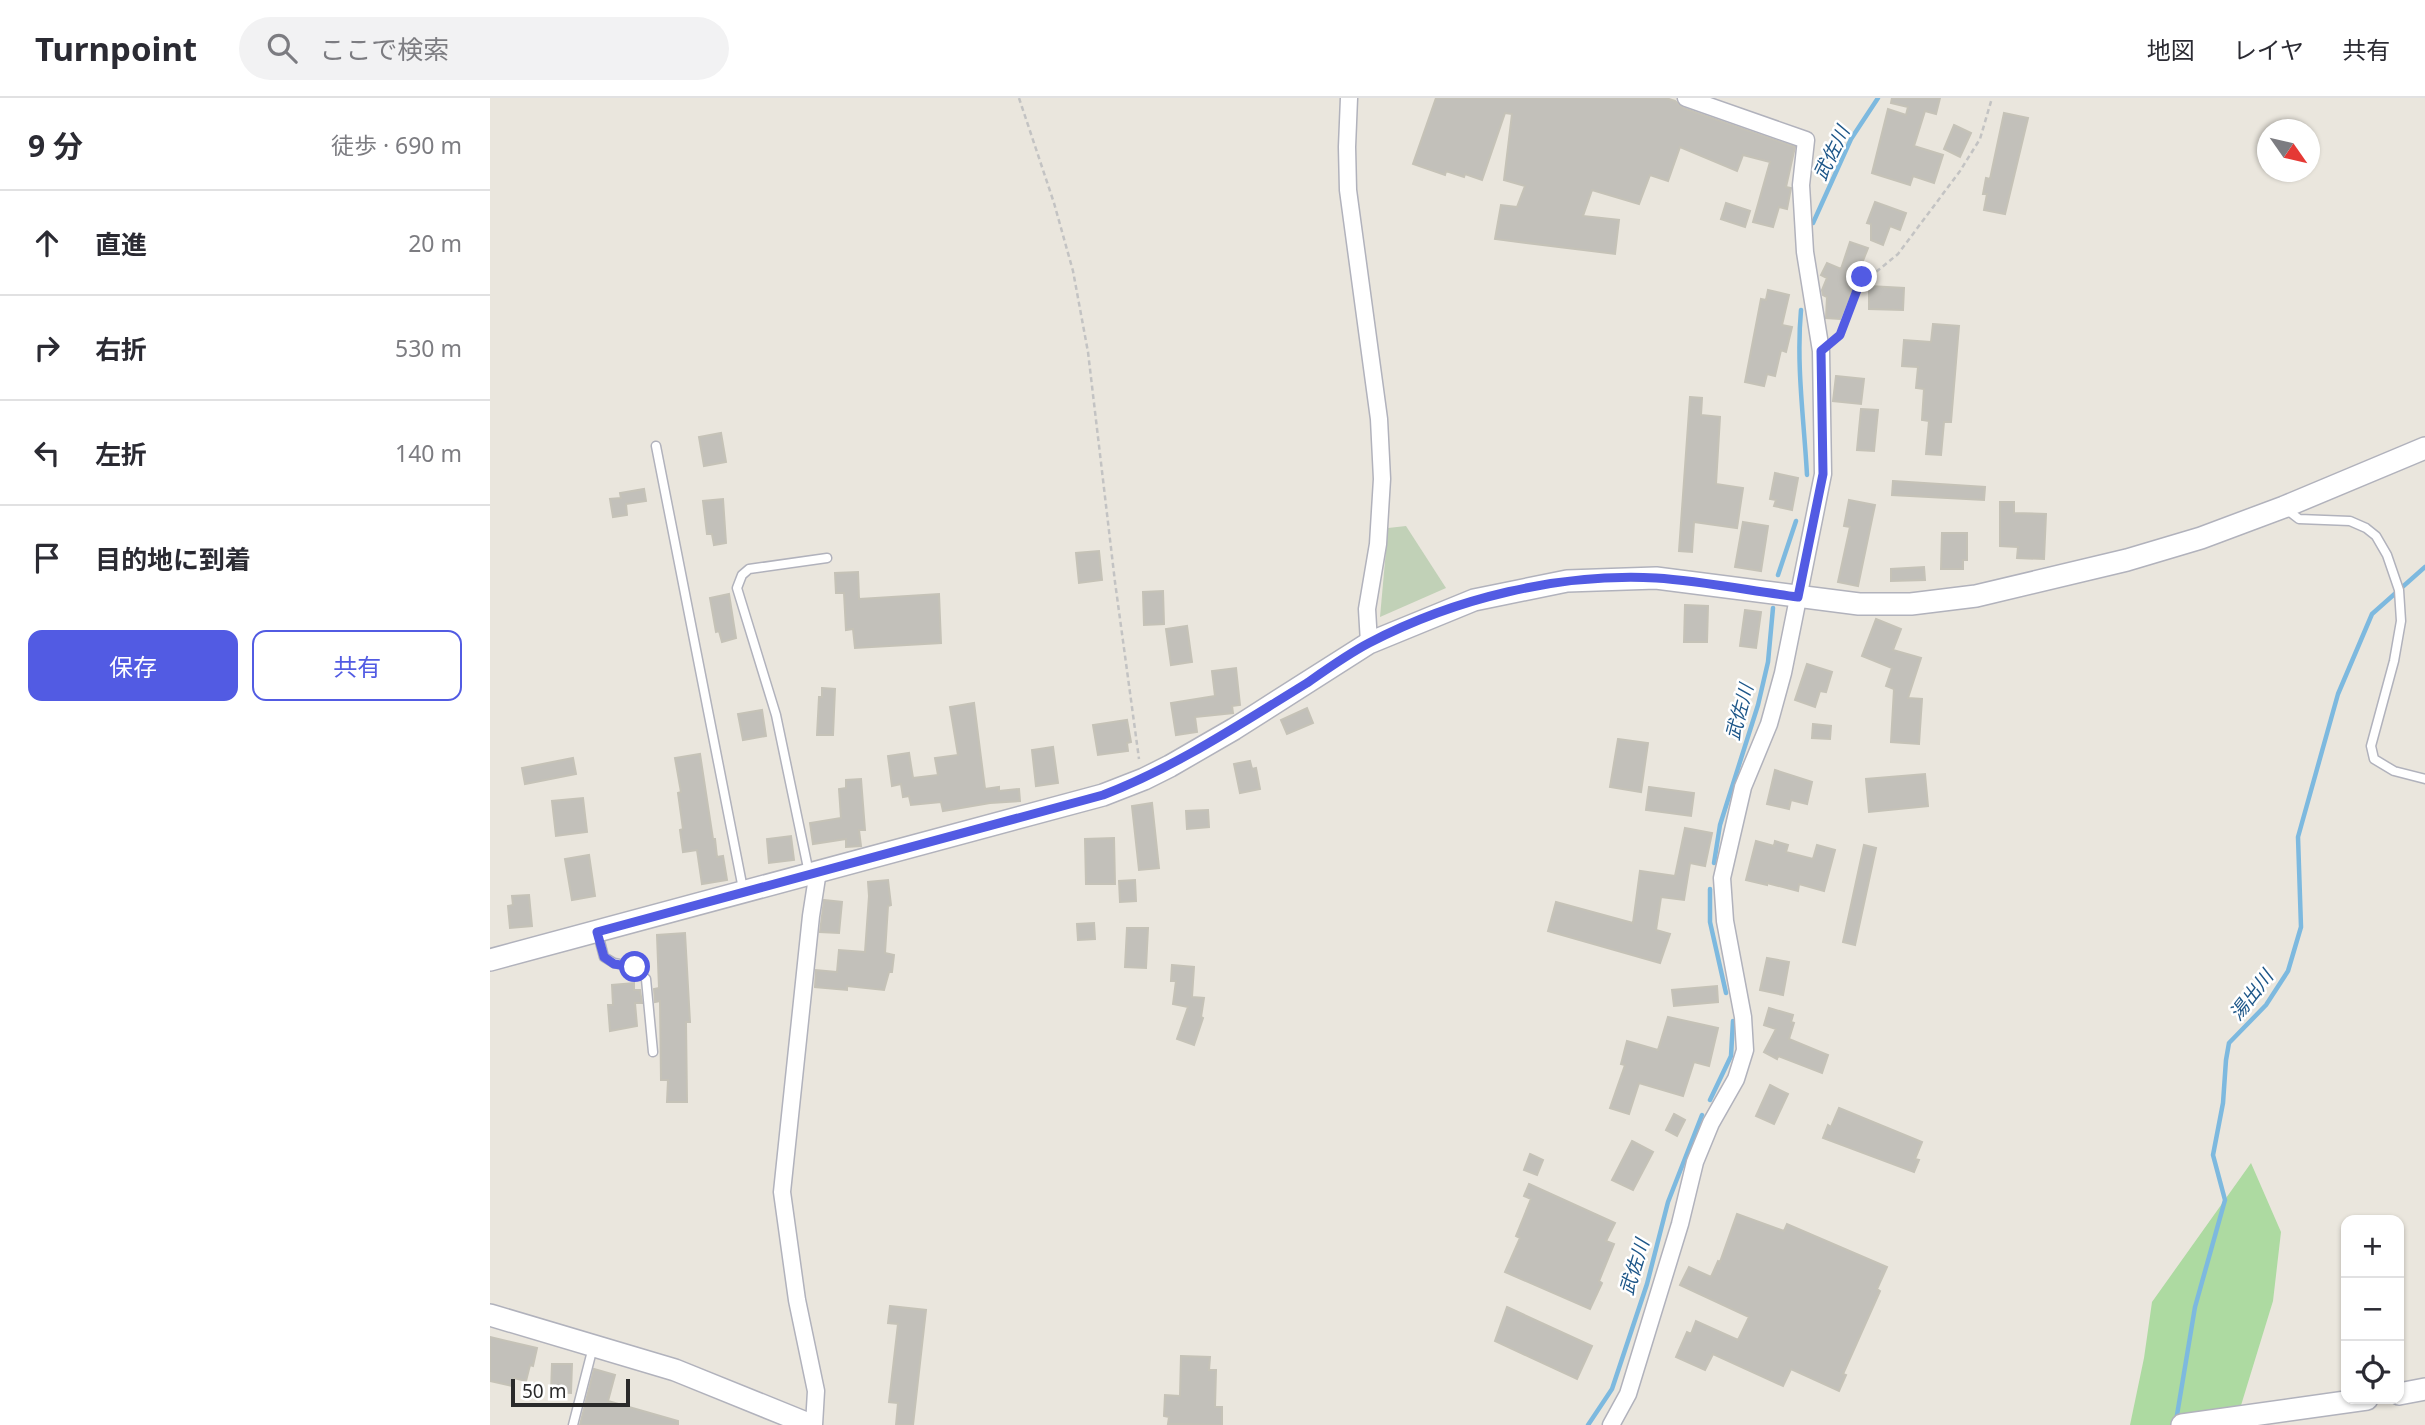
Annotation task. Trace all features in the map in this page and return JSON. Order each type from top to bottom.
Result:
[{"type":"street","points":[[1349,98],[1346,147],[1348,190],[1379,419],[1381,467],[1378,544],[1367,609],[1369,643]]},
{"type":"street","points":[[1611,1425],[1628,1394],[1680,1224],[1695,1162],[1711,1123],[1736,1079],[1745,1050],[1743,1017],[1725,921],[1722,878],[1743,787],[1769,724],[1776,699],[1823,474],[1821,351],[1805,252],[1801,185],[1806,140],[1686,98]]},
{"type":"street","points":[[490,960],[1103,795],[1144,779],[1234,729],[1369,643],[1474,600],[1567,581],[1656,578],[1859,604],[1911,604],[1976,596],[2127,560],[2201,538],[2284,507],[2425,448]]},
{"type":"street","points":[[490,1315],[675,1370],[813,1425],[816,1391],[797,1300],[782,1192],[811,916],[813,872]]},
{"type":"street","points":[[2404,1393],[2425,1389]]},
{"type":"street","points":[[2191,1423],[2341,1403]]},
{"type":"lane","points":[[656,446],[743,892]]},
{"type":"lane","points":[[2284,507],[2299,519],[2350,521],[2366,528],[2376,536],[2387,555],[2399,590],[2401,621],[2394,660],[2371,746],[2374,758],[2394,771],[2425,779]]},
{"type":"lane","points":[[813,872],[776,715],[737,588],[742,575],[749,569],[827,558]]},
{"type":"lane","points":[[597,932],[604,957],[614,964],[635,967],[646,978],[653,1052]]},
{"type":"lane","points":[[573,1425],[594,1345]]},
{"type":"path","points":[[1019,98],[1067,248],[1088,352],[1135,736],[1144,779]]},
{"type":"path","points":[[1821,351],[1840,335],[1862,277],[1876,272],[1898,254],[1960,171],[1980,139],[1992,98]]},
{"type":"green space","points":[[1406,526],[1446,588],[1380,617],[1388,528]]},
{"type":"green space","points":[[2251,1163],[2281,1232],[2273,1301],[2235,1425],[2130,1425],[2152,1302]]},
{"type":"building","points":[[1436,98],[1666,98],[1683,108],[1795,147],[1786,187],[1791,188],[1787,209],[1779,207],[1773,227],[1753,222],[1770,162],[1743,155],[1737,171],[1680,147],[1668,181],[1650,175],[1639,204],[1592,190],[1583,216],[1619,220],[1615,254],[1495,239],[1501,205],[1517,207],[1525,186],[1504,180],[1512,114],[1505,113],[1482,180],[1446,171],[1445,175],[1413,164]]},
{"type":"building","points":[[1892,98],[1940,98],[1936,114],[1925,111],[1914,146],[1943,155],[1934,183],[1913,176],[1910,185],[1872,173],[1888,109],[1906,115],[1908,107],[1891,103]]},
{"type":"building","points":[[2004,113],[2028,118],[2005,214],[1984,210],[1987,194],[1983,194],[1986,178],[1990,179]]},
{"type":"building","points":[[1954,125],[1971,133],[1960,157],[1944,149]]},
{"type":"building","points":[[1875,202],[1906,213],[1900,230],[1890,226],[1883,245],[1871,240],[1871,224],[1867,223]]},
{"type":"building","points":[[1726,203],[1750,211],[1745,227],[1721,219]]},
{"type":"building","points":[[1850,242],[1868,248],[1840,319],[1826,318],[1827,297],[1822,290],[1827,278],[1821,275],[1827,263],[1841,269]]},
{"type":"building","points":[[1869,286],[1904,288],[1903,310],[1869,309]]},
{"type":"building","points":[[1768,290],[1789,295],[1782,325],[1792,327],[1786,352],[1781,350],[1775,376],[1767,374],[1764,386],[1745,382],[1761,299],[1766,300]]},
{"type":"building","points":[[1933,324],[1959,326],[1951,422],[1944,422],[1941,455],[1926,454],[1929,421],[1922,420],[1924,389],[1916,388],[1918,367],[1902,366],[1904,340],[1931,342]]},
{"type":"building","points":[[1836,376],[1864,379],[1861,404],[1833,401]]},
{"type":"building","points":[[1690,397],[1702,398],[1701,415],[1720,417],[1716,484],[1743,488],[1737,528],[1694,522],[1692,552],[1679,551]]},
{"type":"building","points":[[1861,409],[1878,410],[1874,451],[1857,450]]},
{"type":"building","points":[[721,433],[726,462],[704,466],[699,437]]},
{"type":"building","points":[[1775,473],[1798,478],[1792,510],[1774,506],[1776,500],[1770,499]]},
{"type":"building","points":[[1893,481],[1985,487],[1984,500],[1892,495]]},
{"type":"building","points":[[644,489],[646,501],[626,504],[627,515],[613,517],[610,499],[621,498],[620,493]]},
{"type":"building","points":[[723,499],[726,543],[714,545],[712,534],[707,534],[703,501]]},
{"type":"building","points":[[1849,500],[1875,505],[1858,586],[1838,582],[1850,527],[1844,526]]},
{"type":"building","points":[[2000,502],[2014,502],[2014,513],[2046,514],[2044,559],[2017,558],[2018,547],[2000,546]]},
{"type":"building","points":[[1743,522],[1768,526],[1761,571],[1735,567]]},
{"type":"building","points":[[1942,533],[1967,533],[1967,560],[1963,560],[1963,569],[1941,569]]},
{"type":"building","points":[[1099,551],[1102,580],[1079,583],[1076,553]]},
{"type":"building","points":[[1924,567],[1925,580],[1891,581],[1891,569]]},
{"type":"building","points":[[858,572],[859,599],[939,594],[941,643],[855,648],[853,629],[846,630],[844,593],[836,593],[835,573]]},
{"type":"building","points":[[1163,591],[1164,624],[1144,625],[1143,592]]},
{"type":"building","points":[[729,594],[736,638],[722,642],[719,631],[716,632],[710,598]]},
{"type":"building","points":[[1685,605],[1708,606],[1707,642],[1684,642]]},
{"type":"building","points":[[1745,610],[1761,612],[1756,648],[1740,646]]},
{"type":"building","points":[[1876,619],[1901,629],[1893,650],[1921,658],[1908,698],[1922,699],[1919,744],[1891,742],[1894,689],[1886,686],[1892,668],[1862,656]]},
{"type":"building","points":[[1187,626],[1192,662],[1171,665],[1166,629]]},
{"type":"building","points":[[1807,664],[1832,672],[1826,692],[1820,691],[1815,707],[1795,700]]},
{"type":"building","points":[[1236,668],[1240,705],[1232,706],[1233,713],[1195,717],[1197,732],[1176,735],[1171,703],[1215,696],[1212,671]]},
{"type":"building","points":[[822,688],[835,689],[833,735],[817,735]]},
{"type":"building","points":[[974,703],[985,789],[1019,789],[1020,801],[943,811],[941,802],[911,805],[909,796],[903,797],[901,784],[892,786],[888,756],[909,753],[913,778],[938,775],[935,758],[958,755],[950,707]]},
{"type":"building","points":[[1307,708],[1313,723],[1287,734],[1281,720]]},
{"type":"building","points":[[762,710],[766,736],[743,740],[738,714]]},
{"type":"building","points":[[1127,720],[1131,742],[1127,743],[1128,751],[1098,755],[1093,725]]},
{"type":"building","points":[[1813,724],[1831,726],[1830,739],[1812,738]]},
{"type":"building","points":[[1618,739],[1648,743],[1641,792],[1610,787]]},
{"type":"building","points":[[1053,747],[1058,783],[1036,786],[1032,750]]},
{"type":"building","points":[[700,754],[713,839],[717,857],[723,856],[727,880],[702,884],[697,850],[683,852],[678,793],[681,792],[675,758]]},
{"type":"building","points":[[573,758],[576,774],[525,784],[522,768]]},
{"type":"building","points":[[1250,761],[1252,769],[1256,768],[1260,789],[1240,793],[1234,764]]},
{"type":"building","points":[[1775,770],[1812,782],[1807,804],[1791,800],[1789,809],[1767,804]]},
{"type":"building","points":[[1925,774],[1928,806],[1869,812],[1866,779]]},
{"type":"building","points":[[861,779],[865,830],[859,830],[861,846],[846,847],[846,839],[813,844],[810,823],[841,818],[839,789],[846,788],[846,780]]},
{"type":"building","points":[[1649,787],[1694,793],[1691,816],[1646,810]]},
{"type":"building","points":[[583,798],[587,832],[556,836],[552,801]]},
{"type":"building","points":[[1152,803],[1159,868],[1139,870],[1132,806]]},
{"type":"building","points":[[1208,810],[1209,827],[1187,829],[1186,811]]},
{"type":"building","points":[[1685,828],[1712,833],[1705,866],[1690,863],[1684,900],[1661,897],[1656,930],[1670,934],[1660,963],[1548,931],[1556,902],[1633,923],[1640,871],[1675,876]]},
{"type":"building","points":[[791,836],[794,860],[769,863],[767,839]]},
{"type":"building","points":[[1114,838],[1115,884],[1086,884],[1085,839]]},
{"type":"building","points":[[1756,841],[1774,846],[1775,841],[1788,845],[1786,852],[1813,859],[1817,845],[1835,850],[1824,891],[1799,884],[1798,891],[1746,880]]},
{"type":"building","points":[[1864,845],[1876,848],[1855,945],[1843,942]]},
{"type":"building","points":[[589,855],[595,896],[572,900],[565,859]]},
{"type":"building","points":[[888,880],[891,905],[888,906],[885,953],[894,955],[892,972],[889,972],[884,990],[847,986],[847,990],[815,987],[816,970],[837,972],[839,950],[865,952],[868,882]]},
{"type":"building","points":[[1135,880],[1136,901],[1120,902],[1119,881]]},
{"type":"building","points":[[529,895],[532,926],[510,928],[508,906],[513,905],[512,896]]},
{"type":"building","points":[[824,900],[842,902],[839,933],[820,932]]},
{"type":"building","points":[[1094,923],[1095,939],[1078,940],[1077,924]]},
{"type":"building","points":[[1127,928],[1148,928],[1146,968],[1125,967]]},
{"type":"building","points":[[685,933],[690,1022],[686,1022],[687,1102],[667,1102],[668,1080],[661,1080],[660,1001],[655,1002],[654,989],[659,988],[657,935]]},
{"type":"building","points":[[1767,958],[1789,962],[1783,995],[1760,990]]},
{"type":"building","points":[[1172,965],[1194,967],[1192,997],[1204,998],[1203,1018],[1194,1045],[1177,1039],[1188,1007],[1173,1004],[1176,981],[1171,981]]},
{"type":"building","points":[[634,983],[634,990],[640,990],[642,1003],[635,1003],[637,1026],[610,1031],[608,1005],[613,1005],[612,985]]},
{"type":"building","points":[[1717,986],[1718,1002],[1674,1006],[1672,990]]},
{"type":"building","points":[[1769,1008],[1793,1015],[1791,1022],[1794,1023],[1789,1039],[1828,1055],[1822,1073],[1778,1056],[1777,1059],[1764,1052],[1776,1029],[1764,1025]]},
{"type":"building","points":[[1668,1017],[1718,1028],[1709,1066],[1694,1062],[1683,1096],[1639,1083],[1629,1114],[1610,1108],[1625,1065],[1621,1064],[1627,1041],[1658,1050]]},
{"type":"building","points":[[1770,1085],[1788,1094],[1774,1124],[1756,1116]]},
{"type":"building","points":[[1839,1108],[1922,1142],[1915,1159],[1919,1160],[1914,1172],[1823,1138]]},
{"type":"building","points":[[1674,1114],[1685,1120],[1677,1136],[1666,1130]]},
{"type":"building","points":[[1632,1141],[1653,1152],[1633,1190],[1612,1180]]},
{"type":"building","points":[[1530,1154],[1543,1160],[1537,1175],[1524,1170]]},
{"type":"building","points":[[1529,1184],[1615,1223],[1606,1241],[1614,1244],[1599,1281],[1602,1283],[1590,1309],[1505,1272],[1520,1238],[1516,1236],[1531,1199],[1524,1196]]},
{"type":"building","points":[[1737,1214],[1784,1231],[1787,1224],[1887,1267],[1877,1289],[1880,1291],[1843,1374],[1846,1375],[1839,1391],[1791,1369],[1783,1386],[1713,1354],[1705,1370],[1676,1357],[1687,1332],[1691,1334],[1696,1321],[1738,1340],[1749,1317],[1680,1285],[1689,1267],[1711,1277],[1718,1261],[1720,1262]]},
{"type":"building","points":[[890,1306],[926,1310],[913,1425],[896,1425],[898,1403],[889,1402],[898,1324],[888,1323]]},
{"type":"building","points":[[1507,1307],[1592,1346],[1577,1379],[1495,1341]]},
{"type":"building","points":[[490,1337],[537,1348],[526,1381],[514,1378],[512,1386],[490,1381]]},
{"type":"building","points":[[1181,1356],[1210,1357],[1209,1370],[1216,1370],[1215,1407],[1222,1407],[1222,1425],[1168,1424],[1169,1417],[1164,1416],[1165,1395],[1180,1396]]},
{"type":"building","points":[[552,1364],[572,1364],[571,1393],[551,1392]]},
{"type":"building","points":[[594,1369],[615,1375],[608,1401],[678,1421],[678,1425],[580,1425]]},
{"type":"waterway","name":"武佐川","points":[[1813,223],[1851,139],[1878,98]]},
{"type":"waterway","name":"武佐川","points":[[1801,310],[1800,372],[1807,475]]},
{"type":"waterway","name":"武佐川","points":[[1778,575],[1796,521]]},
{"type":"waterway","name":"湯出川","points":[[2176,1421],[2195,1307],[2225,1200],[2213,1155],[2223,1103],[2229,1043],[2266,1005],[2288,971],[2301,927],[2298,837],[2338,694],[2372,614],[2425,567]]},
{"type":"waterway","name":"武佐川","points":[[1714,863],[1720,825],[1758,705],[1768,662],[1773,608]]},
{"type":"waterway","name":"武佐川","points":[[1710,889],[1710,922],[1726,993]]},
{"type":"waterway","name":"武佐川","points":[[1710,1100],[1731,1056],[1733,1021]]},
{"type":"waterway","name":"武佐川","points":[[1588,1425],[1612,1389],[1647,1284],[1668,1202],[1702,1115]]},
{"type":"route","points":[[635,967],[614,964],[604,957],[597,932],[1103,795],[1170,766],[1234,729],[1369,643],[1474,600],[1567,581],[1656,578],[1798,597],[1823,474],[1821,351],[1840,335],[1862,277]]}]
